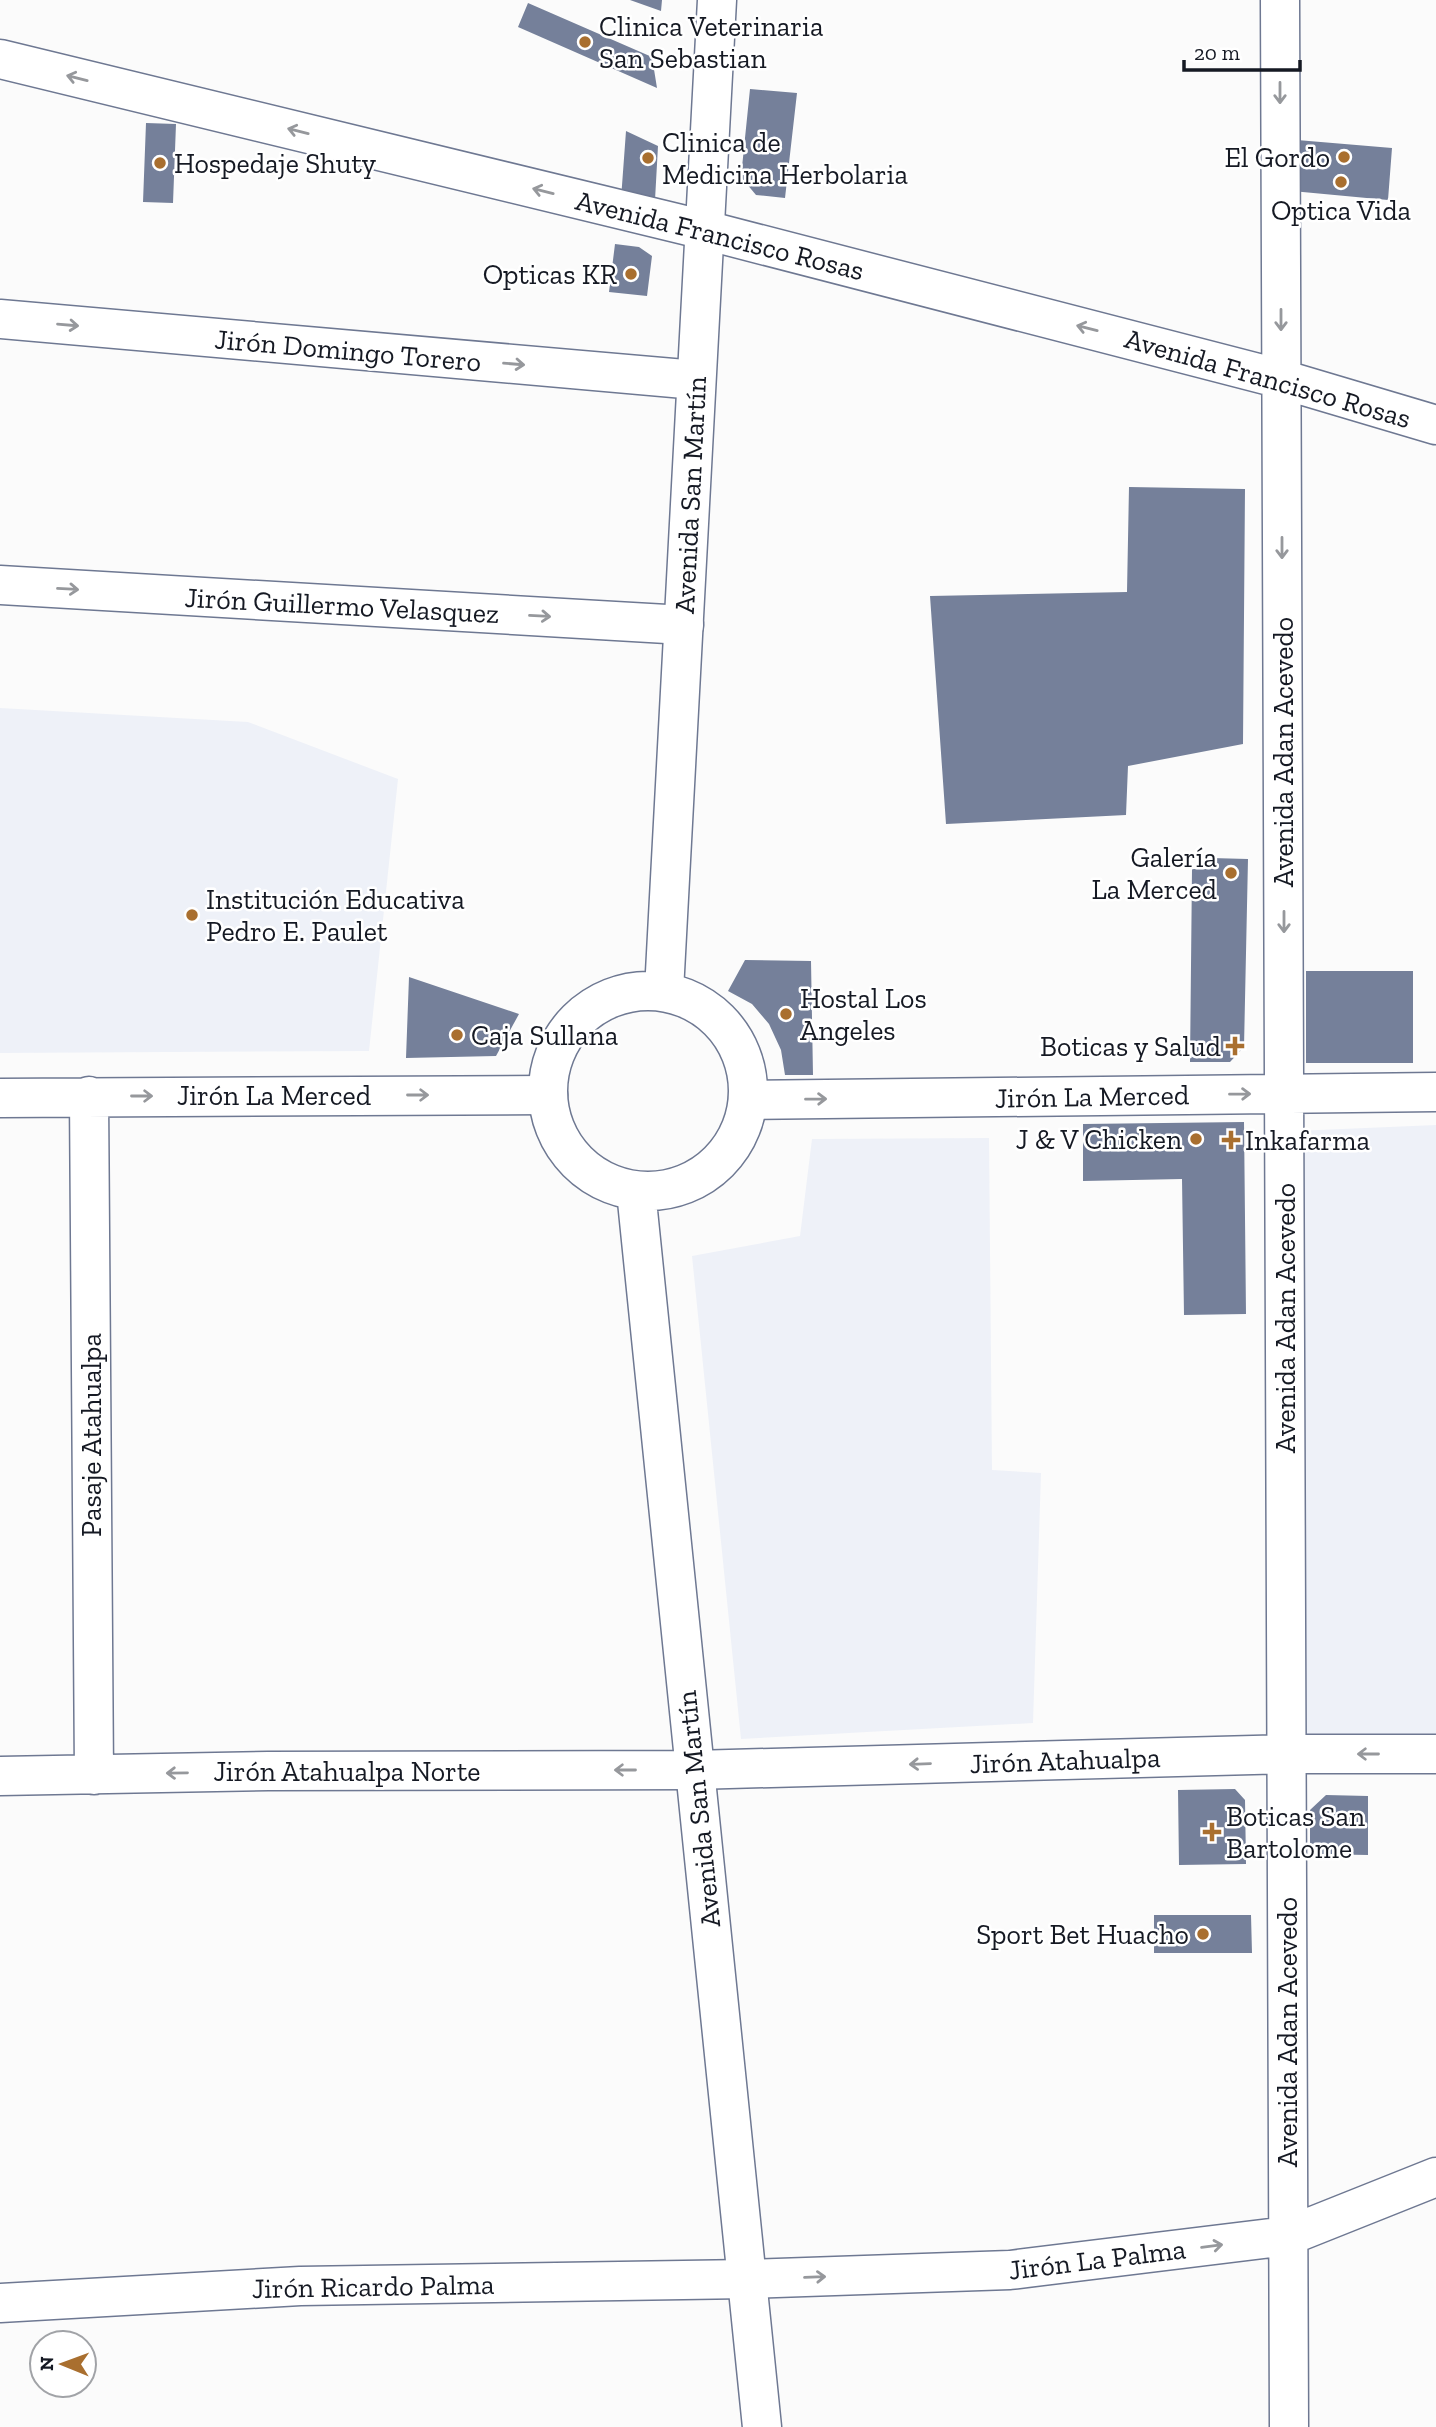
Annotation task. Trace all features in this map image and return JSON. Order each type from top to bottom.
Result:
[{"type":"street","name":"Avenida San Martín","points":[[664,991],[717,0]]},
{"type":"street","name":"Avenida Adan Acevedo","points":[[1280,0],[1289,2427]]},
{"type":"street","name":"Avenida Francisco Rosas","points":[[0,60],[705,230],[1282,379],[1436,425]]},
{"type":"street","name":"Jirón Domingo Torero","points":[[0,319],[696,380]]},
{"type":"street","name":"Jirón Guillermo Velasquez","points":[[0,585],[684,625]]},
{"type":"street","points":[[634,991],[664,991],[692,1000],[717,1018],[736,1042],[746,1070],[748,1100],[740,1131],[723,1158],[706,1172],[668,1190],[636,1191],[609,1184],[584,1170],[565,1148],[552,1123],[548,1095],[551,1065],[563,1038],[582,1015],[606,999],[634,991]]},
{"type":"street","name":"Jirón La Merced","points":[[748,1100],[1436,1092]]},
{"type":"street","name":"Jirón La Merced","points":[[0,1098],[548,1095]]},
{"type":"street","name":"Pasaje Atahualpa","points":[[89,1096],[94,1775]]},
{"type":"street","name":"Avenida San Martín","points":[[636,1191],[762,2427]]},
{"type":"street","name":"Jirón Atahualpa","points":[[694,1770],[1287,1754],[1436,1754]]},
{"type":"street","name":"Jirón Atahualpa Norte","points":[[0,1776],[281,1771],[694,1770]]},
{"type":"street","name":"Jirón La Palma","points":[[747,2279],[1010,2270],[1288,2236],[1436,2177]]},
{"type":"street","name":"Jirón Ricardo Palma","points":[[0,2303],[300,2286],[747,2279]]},
{"type":"shaded area","name":"Institución Educativa Pedro E. Paulet","points":[[0,708],[248,722],[398,779],[369,1051],[0,1053]]},
{"type":"shaded area","points":[[1436,1125],[1436,1739],[1300,1742],[1295,1131]]},
{"type":"shaded area","points":[[989,1138],[992,1470],[1041,1473],[1033,1723],[741,1739],[692,1256],[800,1236],[812,1139]]},
{"type":"building","points":[[630,0],[662,0],[661,11]]},
{"type":"building","name":"Clinica Veterinaria San Sebastian","points":[[528,3],[652,57],[657,88],[518,27]]},
{"type":"building","points":[[750,89],[797,93],[785,198],[756,195],[741,177]]},
{"type":"building","name":"Hospedaje Shuty","points":[[146,123],[176,124],[173,203],[143,202]]},
{"type":"building","points":[[626,131],[658,146],[655,200],[621,199]]},
{"type":"building","points":[[1297,140],[1392,148],[1388,200],[1292,191]]},
{"type":"building","name":"Opticas KR","points":[[615,244],[639,247],[652,256],[647,296],[609,292]]},
{"type":"building","points":[[1129,487],[1245,489],[1243,744],[1128,766],[1126,815],[946,824],[930,596],[1127,592]]},
{"type":"building","points":[[1211,858],[1248,859],[1244,1047],[1230,1062],[1190,1062],[1192,869],[1211,869]]},
{"type":"building","name":"Hostal Los Angeles","points":[[745,960],[811,961],[813,1075],[785,1075],[781,1050],[769,1024],[752,1004],[728,991]]},
{"type":"building","points":[[1306,971],[1413,971],[1413,1063],[1306,1063]]},
{"type":"building","name":"Caja Sullana","points":[[409,977],[519,1014],[496,1056],[406,1058]]},
{"type":"building","points":[[1244,1122],[1246,1314],[1184,1315],[1182,1179],[1083,1181],[1083,1124]]},
{"type":"building","name":"Boticas San Bartolome","points":[[1235,1789],[1245,1800],[1246,1864],[1179,1865],[1178,1790]]},
{"type":"building","points":[[1326,1795],[1368,1796],[1368,1855],[1310,1854],[1310,1810]]},
{"type":"building","name":"Sport Bet Huacho","points":[[1154,1915],[1251,1915],[1252,1953],[1154,1953]]},
{"type":"place","name":"Clinica Veterinaria San Sebastian","points":[[585,42]]},
{"type":"place","name":"El Gordo","points":[[1344,157]]},
{"type":"place","name":"Clinica de Medicina Herbolaria","points":[[648,158]]},
{"type":"place","name":"Hospedaje Shuty","points":[[160,163]]},
{"type":"place","name":"Optica Vida","points":[[1341,182]]},
{"type":"place","name":"Opticas KR","points":[[631,274]]},
{"type":"place","name":"Galería La Merced","points":[[1231,873]]},
{"type":"place","name":"Institución Educativa Pedro E. Paulet","points":[[192,915]]},
{"type":"place","name":"Hostal Los Angeles","points":[[786,1014]]},
{"type":"place","name":"Caja Sullana","points":[[457,1035]]},
{"type":"place","name":"Boticas y Salud","points":[[1235,1046]]},
{"type":"place","name":"J & V Chicken","points":[[1196,1139]]},
{"type":"place","name":"Inkafarma","points":[[1231,1140]]},
{"type":"place","name":"Boticas San Bartolome","points":[[1212,1832]]},
{"type":"place","name":"Sport Bet Huacho","points":[[1203,1934]]}]
